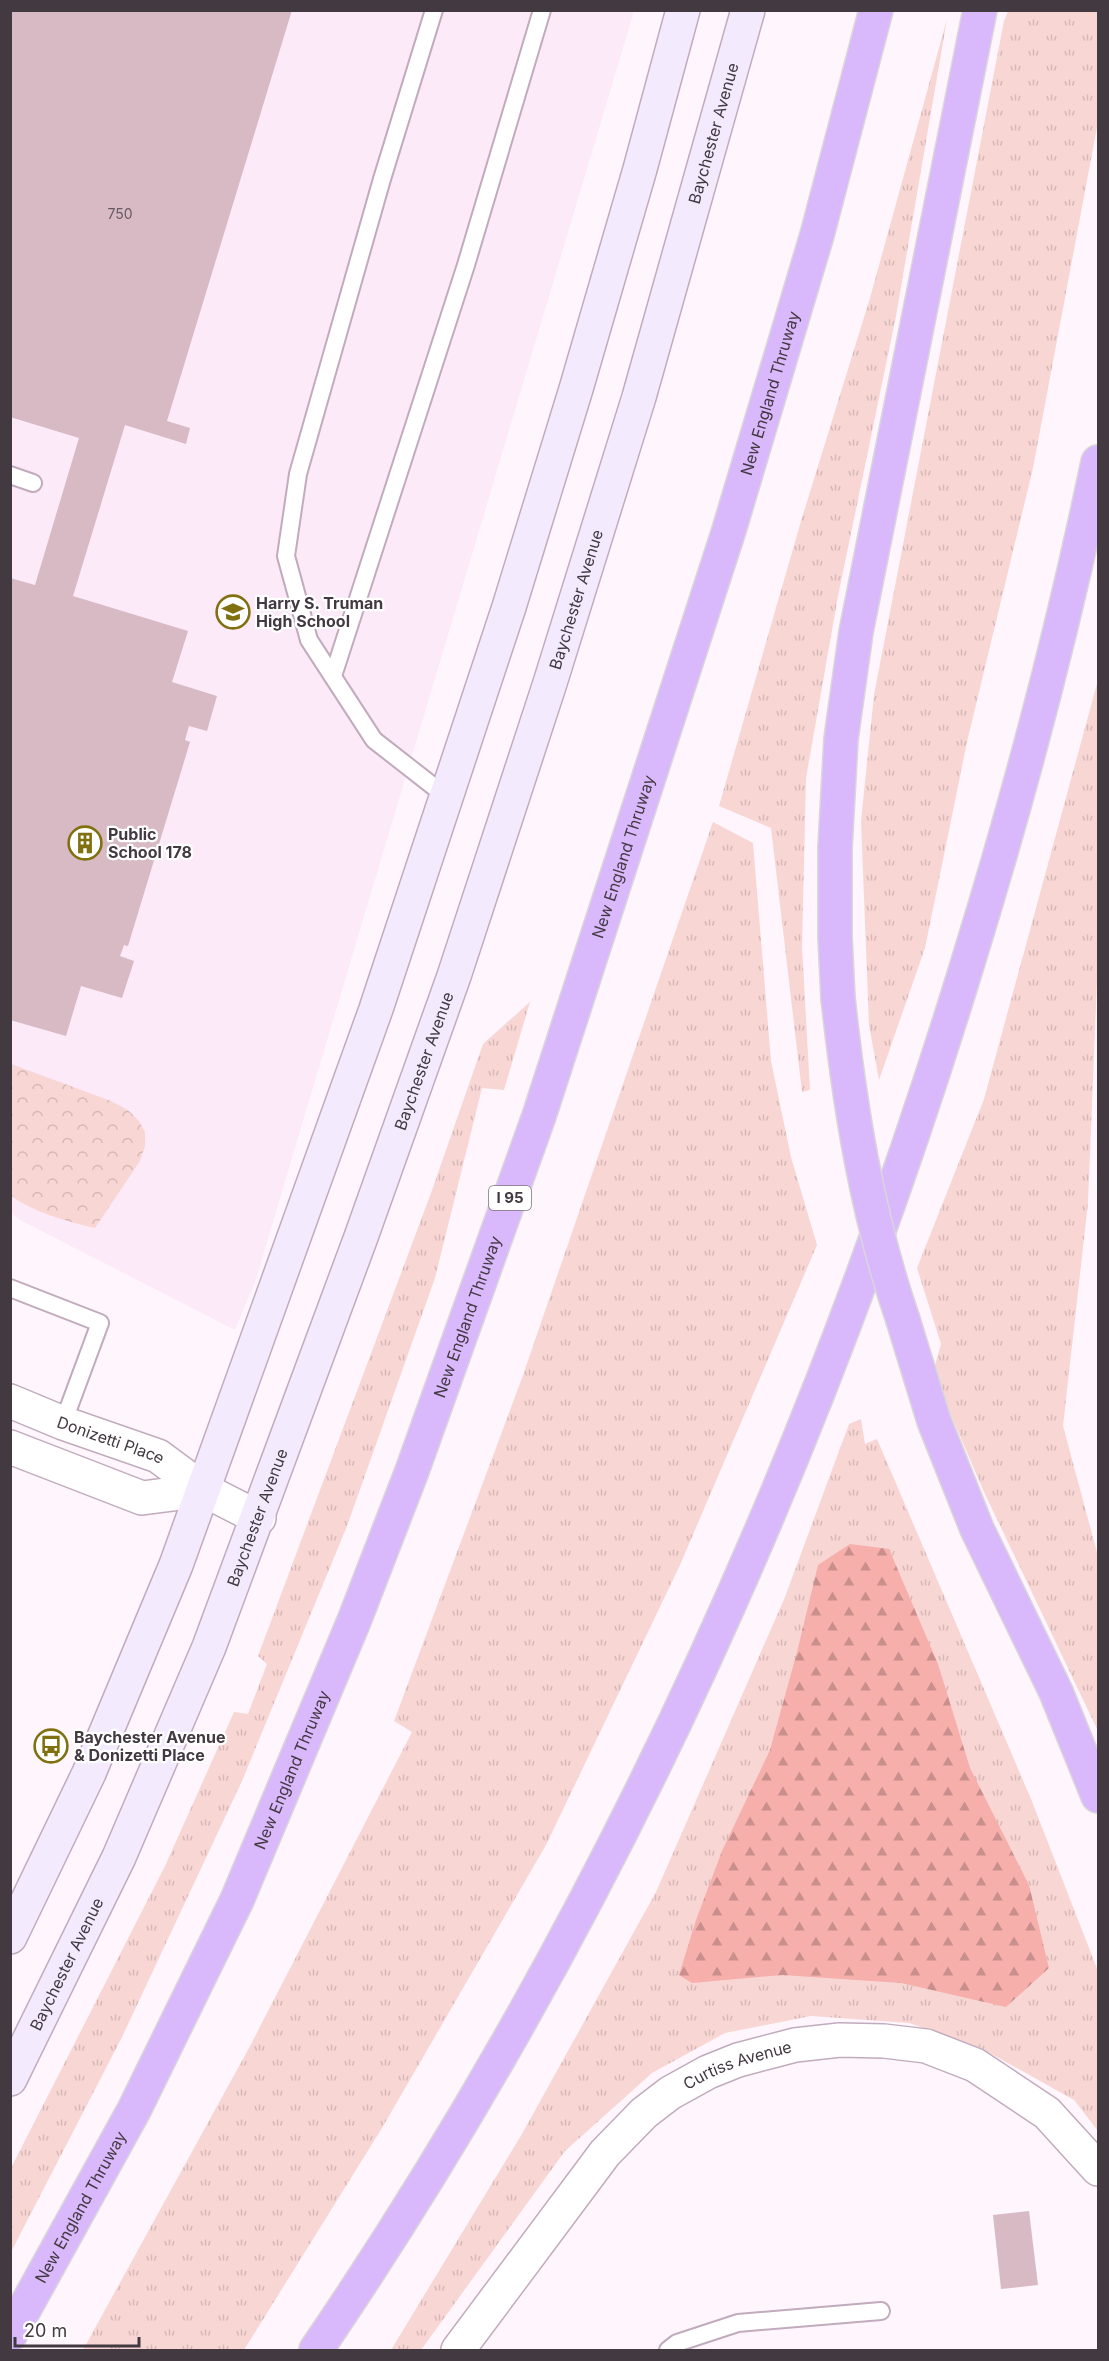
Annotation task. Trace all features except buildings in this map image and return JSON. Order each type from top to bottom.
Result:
[{"type":"highway","name":"New England Thruway","points":[[10,2335],[129,2120],[237,1900],[354,1621],[423,1442],[539,1116],[729,530],[816,235],[876,10]]},
{"type":"highway","points":[[980,10],[856,632],[842,739],[835,848],[838,998],[848,1090],[861,1166],[879,1245],[934,1421],[977,1529],[1056,1692],[1098,1796]]},
{"type":"highway","points":[[316,2350],[426,2179],[536,1994],[644,1790],[710,1650],[773,1504],[831,1362],[910,1147],[933,1076],[1003,849],[1043,700],[1098,462]]},
{"type":"main road","points":[[10,1937],[89,1773],[176,1565],[328,1145],[447,797],[576,389],[683,10]]},
{"type":"main road","name":"Baychester Avenue","points":[[10,2079],[119,1857],[209,1647],[259,1518],[454,976],[527,755],[636,407],[748,10]]},
{"type":"street","name":"Donizetti Place","points":[[10,1401],[63,1423],[158,1455],[204,1490],[259,1518]]},
{"type":"street","points":[[10,1448],[142,1498],[204,1490]]},
{"type":"street","name":"Curtiss Avenue","points":[[458,2350],[605,2153],[644,2113],[670,2093],[708,2072],[738,2060],[795,2045],[840,2040],[884,2041],[926,2046],[975,2065],[1047,2113],[1098,2169]]},
{"type":"lane","points":[[434,10],[382,179],[298,474],[286,556],[309,640],[374,740],[447,797]]},
{"type":"lane","points":[[333,676],[466,265],[542,10]]},
{"type":"lane","points":[[10,475],[33,483]]},
{"type":"lane","points":[[10,1288],[100,1323],[63,1423]]},
{"type":"lane","points":[[668,2350],[677,2343],[738,2323],[881,2311]]},
{"type":"shaded area","name":"Harry S. Truman High School","points":[[10,11],[634,11],[255,1282],[235,1330],[22,1221],[11,1213]]},
{"type":"green space","points":[[1008,11],[1098,11],[1098,122],[1033,468],[967,742],[925,948],[879,1080],[869,1025],[861,821],[874,695],[1004,21]]},
{"type":"green space","points":[[947,19],[896,316],[838,596],[806,778],[802,947],[810,1090],[802,1092],[771,828],[719,806],[801,521],[870,298]]},
{"type":"green space","points":[[1098,680],[1098,956],[1088,1203],[1063,1426],[1098,1556],[1098,1731],[984,1492],[933,1373],[941,1344],[917,1268],[984,1099]]},
{"type":"green space","points":[[713,822],[753,843],[771,1061],[791,1157],[817,1245],[680,1565],[546,1845],[382,2128],[244,2350],[83,2350],[249,2048],[412,1732],[394,1721],[522,1378]]},
{"type":"green space","points":[[530,1002],[504,1090],[482,1088],[435,1278],[347,1526],[242,1781],[122,2037],[11,2252],[11,2168],[165,1866],[234,1712],[248,1714],[267,1664],[258,1656],[431,1193],[483,1044]]},
{"type":"green space","points":[[11,1064],[111,1101],[128,1110],[139,1121],[145,1132],[145,1146],[140,1161],[95,1228],[51,1216],[11,1196]]},
{"type":"green space","points":[[861,1419],[865,1444],[877,1439],[1031,1799],[1098,1971],[1098,2131],[1074,2100],[981,2048],[909,2023],[811,2016],[725,2033],[652,2073],[565,2151],[421,2350],[391,2350],[522,2134],[656,1892],[785,1597],[849,1424]]},
{"type":"green space","points":[[850,1544],[889,1549],[938,1664],[970,1768],[1029,1885],[1049,1968],[1006,2007],[901,1983],[782,1975],[692,1983],[679,1975],[696,1920],[722,1851],[770,1750],[818,1565]]},
{"type":"place","name":"Harry S. Truman High School","points":[[233,612]]},
{"type":"place","name":"Public School 178","points":[[85,843]]},
{"type":"place","name":"Baychester Avenue & Donizetti Place","points":[[51,1746]]}]
